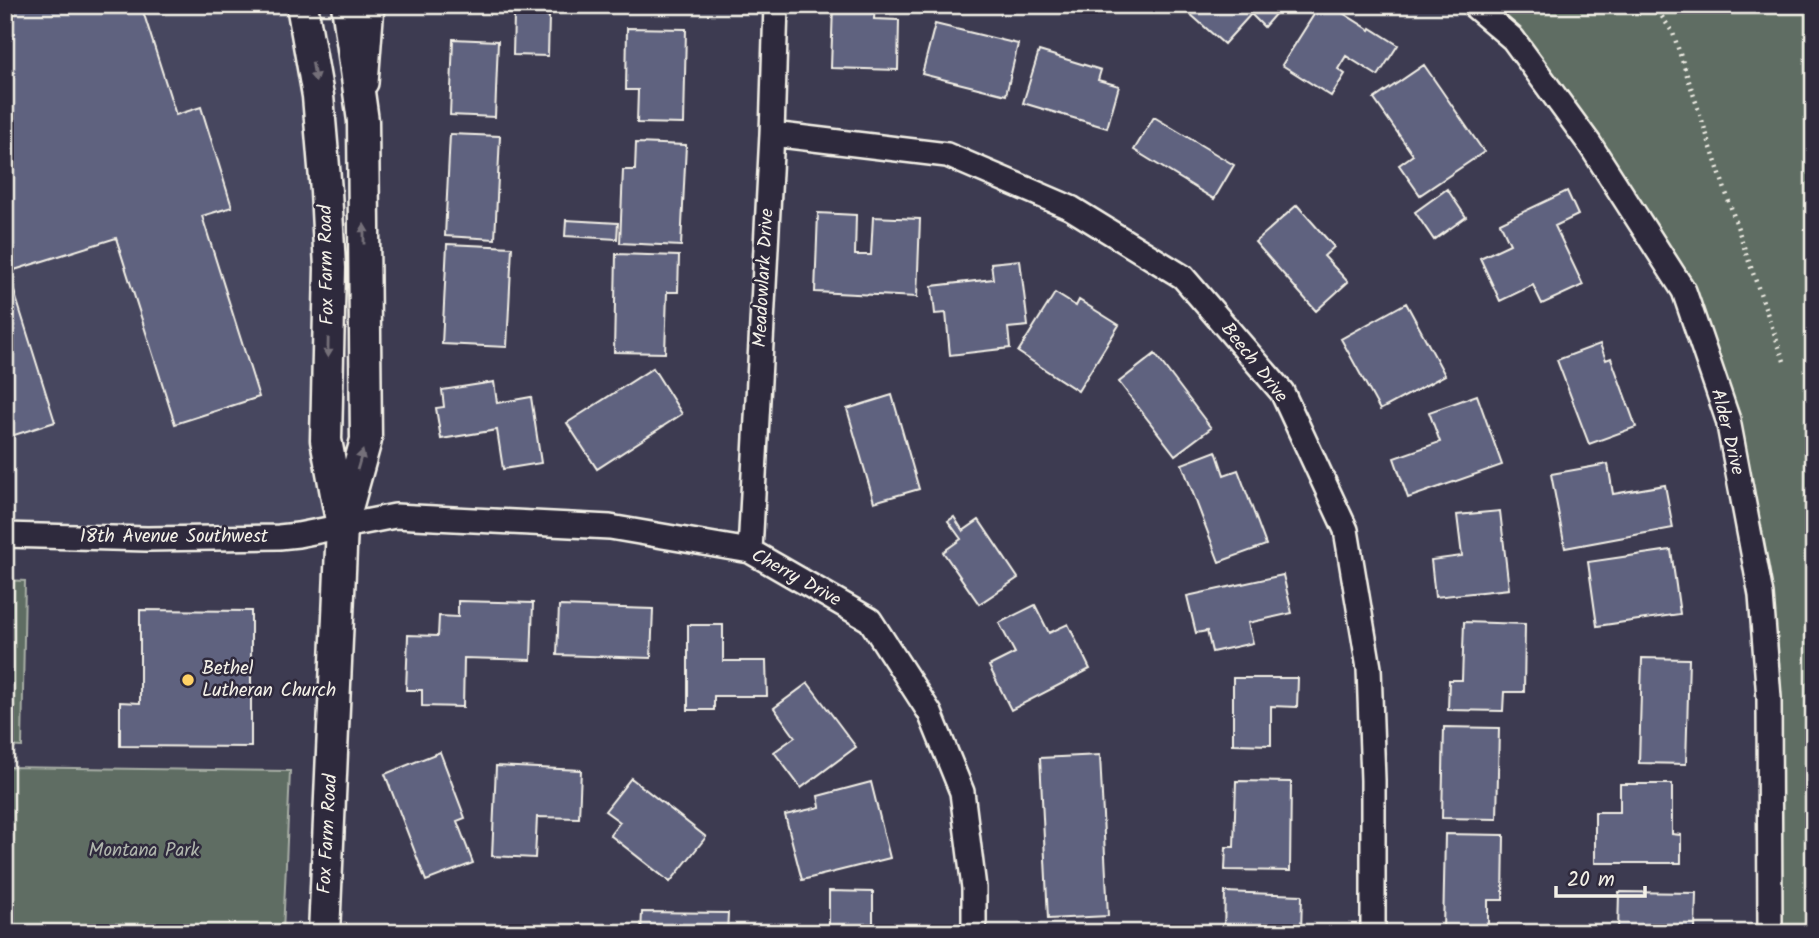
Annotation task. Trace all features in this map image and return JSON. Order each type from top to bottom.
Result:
[{"type":"street","name":"Fox Farm Road","points":[[302,5],[318,96],[326,191],[330,268],[326,440],[342,526]]},
{"type":"street","name":"Fox Farm Road","points":[[347,5],[363,121]]},
{"type":"street","name":"Fox Farm Road","points":[[324,933],[342,526],[366,440],[363,121],[372,5]]},
{"type":"street","name":"Meadowlark Drive","points":[[750,551],[772,134],[776,5]]},
{"type":"street","name":"Alder Drive","points":[[1473,5],[1513,39],[1589,143],[1684,291],[1728,420],[1761,595],[1769,698],[1770,933]]},
{"type":"street","name":"Beech Drive","points":[[772,134],[947,155],[1071,208],[1183,277],[1282,392],[1346,530],[1369,668],[1373,780],[1373,933]]},
{"type":"street","name":"Cherry Drive","points":[[342,526],[395,516],[610,527],[750,551],[870,620],[930,713],[962,792],[974,888],[974,933]]},
{"type":"street","name":"18th Avenue Southwest","points":[[5,535],[147,539],[279,537],[342,526]]},
{"type":"path","points":[[1654,5],[1673,33],[1746,256],[1784,361]]},
{"type":"shaded area","points":[[5,5],[302,5],[342,526],[5,536]]},
{"type":"green space","points":[[1473,5],[1814,5],[1814,933],[1770,933],[1761,595],[1684,291],[1513,39]]},
{"type":"green space","points":[[5,580],[25,581],[22,747],[5,746]]},
{"type":"green space","name":"Montana Park","points":[[5,767],[290,771],[283,933],[5,933]]},
{"type":"building","points":[[5,5],[141,5],[176,115],[201,107],[232,207],[202,216],[259,397],[175,424],[116,238],[8,272],[55,422],[5,438]]},
{"type":"building","points":[[648,5],[694,5],[694,11],[648,9]]},
{"type":"building","points":[[833,5],[875,5],[874,19],[899,20],[898,70],[831,68]]},
{"type":"building","points":[[1180,5],[1283,5],[1264,27],[1251,14],[1224,44]]},
{"type":"building","points":[[1320,5],[1330,5],[1398,45],[1378,76],[1346,56],[1338,69],[1345,74],[1331,96],[1282,65]]},
{"type":"building","points":[[514,15],[549,16],[548,56],[513,55]]},
{"type":"building","points":[[935,24],[1018,44],[1006,95],[922,74]]},
{"type":"building","points":[[627,28],[686,29],[684,124],[637,123],[638,90],[626,90]]},
{"type":"building","points":[[453,39],[498,41],[495,117],[450,115]]},
{"type":"building","points":[[1039,51],[1101,70],[1098,80],[1119,86],[1107,128],[1023,103]]},
{"type":"building","points":[[1424,65],[1484,152],[1420,195],[1399,165],[1413,155],[1374,99]]},
{"type":"building","points":[[1154,117],[1234,165],[1214,199],[1134,150]]},
{"type":"building","points":[[450,134],[500,136],[495,239],[445,236]]},
{"type":"building","points":[[636,143],[686,145],[681,246],[620,243],[623,170],[635,170]]},
{"type":"building","points":[[1447,189],[1466,217],[1434,240],[1415,212]]},
{"type":"building","points":[[1567,191],[1578,215],[1555,226],[1583,285],[1542,304],[1533,285],[1500,301],[1480,258],[1510,244],[1500,223]]},
{"type":"building","points":[[1297,205],[1334,247],[1324,256],[1348,282],[1316,311],[1255,242]]},
{"type":"building","points":[[818,213],[856,215],[855,255],[871,255],[873,217],[920,219],[917,297],[815,292]]},
{"type":"building","points":[[566,220],[618,223],[617,239],[565,236]]},
{"type":"building","points":[[447,244],[512,247],[507,347],[442,344]]},
{"type":"building","points":[[616,254],[679,256],[678,292],[667,292],[665,353],[614,352]]},
{"type":"building","points":[[1020,260],[1028,326],[1008,328],[1010,348],[950,355],[946,313],[935,314],[932,286],[993,279],[991,263]]},
{"type":"building","points":[[1055,293],[1076,306],[1079,300],[1119,325],[1078,391],[1018,352]]},
{"type":"building","points":[[1406,303],[1445,375],[1380,410],[1341,339]]},
{"type":"building","points":[[1600,344],[1606,360],[1611,358],[1636,427],[1589,444],[1557,360]]},
{"type":"building","points":[[1155,354],[1211,428],[1175,455],[1119,382]]},
{"type":"building","points":[[653,368],[682,414],[597,469],[567,423]]},
{"type":"building","points":[[494,382],[497,403],[531,397],[541,463],[503,469],[497,430],[441,439],[436,408],[444,407],[442,390]]},
{"type":"building","points":[[892,395],[919,489],[874,502],[847,409]]},
{"type":"building","points":[[1477,395],[1502,465],[1408,498],[1394,458],[1440,442],[1429,412]]},
{"type":"building","points":[[1216,451],[1224,475],[1238,470],[1266,545],[1219,562],[1182,464]]},
{"type":"building","points":[[1608,464],[1613,494],[1665,485],[1673,528],[1565,548],[1551,474]]},
{"type":"building","points":[[1500,511],[1509,589],[1435,597],[1431,560],[1462,556],[1457,515]]},
{"type":"building","points":[[954,517],[963,531],[979,520],[1018,578],[979,604],[943,552],[961,539],[948,521]]},
{"type":"building","points":[[1671,550],[1680,614],[1597,626],[1588,562]]},
{"type":"building","points":[[1283,575],[1292,613],[1248,623],[1253,643],[1212,652],[1207,631],[1196,633],[1187,596]]},
{"type":"building","points":[[458,601],[533,603],[531,660],[464,658],[463,707],[422,706],[422,690],[406,690],[408,635],[438,636],[439,616],[458,617]]},
{"type":"building","points":[[1035,605],[1049,633],[1068,624],[1090,669],[1011,710],[989,666],[1015,653],[999,623]]},
{"type":"building","points":[[559,606],[653,609],[651,658],[557,655]]},
{"type":"building","points":[[140,610],[251,611],[251,747],[120,746],[120,702],[140,703]]},
{"type":"building","points":[[1464,622],[1525,624],[1524,692],[1504,692],[1503,711],[1448,710],[1449,680],[1462,680]]},
{"type":"building","points":[[688,625],[723,625],[723,661],[766,661],[767,696],[714,696],[714,710],[688,710]]},
{"type":"building","points":[[1642,658],[1689,659],[1686,764],[1639,763]]},
{"type":"building","points":[[1233,678],[1298,678],[1297,707],[1271,706],[1271,745],[1233,744]]},
{"type":"building","points":[[808,683],[856,747],[801,788],[774,752],[795,737],[774,708]]},
{"type":"building","points":[[1444,727],[1499,728],[1497,819],[1442,818]]},
{"type":"building","points":[[440,752],[465,818],[457,821],[473,863],[426,881],[385,774]]},
{"type":"building","points":[[1100,755],[1108,916],[1048,919],[1040,758]]},
{"type":"building","points":[[496,766],[581,770],[579,818],[537,817],[535,858],[492,856]]},
{"type":"building","points":[[631,778],[706,837],[670,882],[610,835],[620,822],[605,811]]},
{"type":"building","points":[[1236,781],[1291,782],[1290,871],[1225,870],[1226,847],[1234,847]]},
{"type":"building","points":[[871,782],[890,858],[802,880],[785,815],[820,807],[818,796]]},
{"type":"building","points":[[1620,784],[1672,784],[1672,834],[1681,835],[1681,863],[1595,863],[1595,812],[1620,812]]},
{"type":"building","points":[[1445,834],[1504,835],[1503,900],[1488,900],[1488,933],[1443,932]]},
{"type":"building","points":[[829,891],[873,892],[873,933],[829,933]]},
{"type":"building","points":[[1225,892],[1302,895],[1301,933],[1224,933]]},
{"type":"building","points":[[1619,892],[1696,893],[1695,930],[1618,933]]},
{"type":"building","points":[[642,912],[728,913],[727,933],[641,933]]},
{"type":"place","name":"Bethel Lutheran Church","points":[[188,680]]}]
